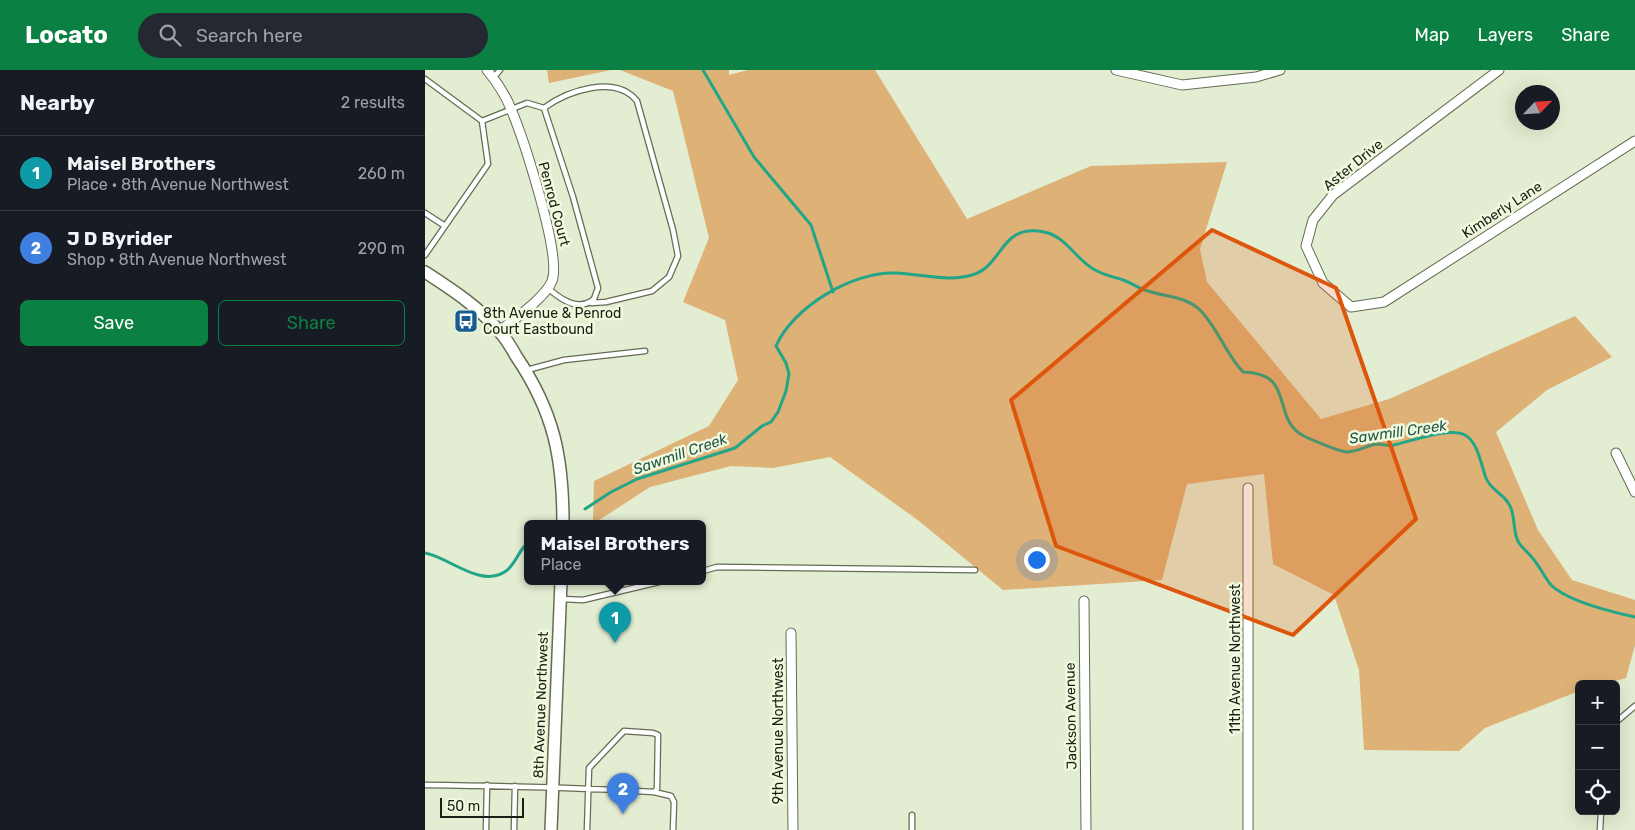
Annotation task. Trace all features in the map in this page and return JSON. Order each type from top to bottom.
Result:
[{"type":"street","name":"Penrod Court","points":[[487,70],[500,86],[511,109],[553,251],[555,268],[548,288]]},
{"type":"street","points":[[1115,70],[1182,85],[1256,77],[1280,70]]},
{"type":"street","name":"Aster Drive","points":[[1384,302],[1351,307],[1323,284],[1306,246],[1313,220],[1333,196],[1499,70]]},
{"type":"street","name":"Kimberly Lane","points":[[1384,302],[1635,141]]},
{"type":"street","points":[[425,272],[480,312],[500,331],[526,370],[545,404],[557,448],[562,478],[563,520]]},
{"type":"street","points":[[500,331],[548,288]]},
{"type":"street","points":[[1616,453],[1635,492]]},
{"type":"street","name":"11th Avenue Northwest","points":[[1248,488],[1248,830]]},
{"type":"street","name":"8th Avenue Northwest","points":[[551,830],[561,585]]},
{"type":"street","name":"Jackson Avenue","points":[[1084,601],[1086,830]]},
{"type":"street","name":"9th Avenue Northwest","points":[[791,633],[793,830]]},
{"type":"lane","points":[[493,78],[500,70]]},
{"type":"lane","points":[[425,79],[482,121],[488,164],[425,255]]},
{"type":"lane","points":[[543,108],[557,98],[580,91],[612,87],[631,95],[637,101],[673,230],[678,256],[664,283],[652,291],[606,302],[583,305],[569,303],[548,288]]},
{"type":"lane","points":[[482,121],[527,103],[543,108]]},
{"type":"lane","points":[[543,108],[597,281],[597,294],[589,303]]},
{"type":"lane","points":[[425,213],[445,226]]},
{"type":"lane","points":[[526,370],[564,360],[645,351]]},
{"type":"lane","points":[[706,570],[717,568],[975,570]]},
{"type":"lane","points":[[560,599],[583,600],[646,585]]},
{"type":"lane","points":[[1620,719],[1635,706]]},
{"type":"lane","points":[[587,830],[589,768],[624,731],[653,733],[658,736],[657,789],[654,792]]},
{"type":"lane","points":[[425,785],[553,786],[654,792],[671,796],[674,802],[673,830]]},
{"type":"lane","points":[[486,830],[487,786]]},
{"type":"lane","points":[[514,830],[515,786]]},
{"type":"lane","points":[[912,815],[912,830]]},
{"type":"lane","points":[[1601,815],[1601,830]]},
{"type":"highlighted area","points":[[1212,230],[1336,288],[1416,519],[1293,635],[1056,546],[1011,400]]},
{"type":"shaded area","points":[[547,70],[611,70],[549,83]]},
{"type":"shaded area","points":[[620,70],[729,70],[729,75],[748,70],[875,70],[967,219],[1091,166],[1227,162],[1200,249],[1207,282],[1321,419],[1389,399],[1575,316],[1612,357],[1547,390],[1496,432],[1538,530],[1572,580],[1635,600],[1635,645],[1626,678],[1619,680],[1575,680],[1575,693],[1485,728],[1459,751],[1364,750],[1359,670],[1334,595],[1273,564],[1264,474],[1187,484],[1162,580],[1003,590],[919,521],[830,457],[773,468],[731,466],[650,487],[599,520],[593,520],[594,481],[709,426],[738,380],[725,320],[683,302],[709,238],[673,91]]},
{"type":"waterway","points":[[703,70],[754,157],[811,225],[833,292]]},
{"type":"waterway","name":"Sawmill Creek","points":[[585,509],[611,492],[637,479],[735,448],[762,426],[771,422],[778,412],[786,391],[789,374],[786,363],[776,346],[784,332],[796,318],[826,294],[861,278],[879,274],[896,273],[946,278],[965,277],[984,269],[1004,246],[1019,233],[1030,231],[1044,232],[1059,238],[1083,261],[1098,272],[1126,281],[1145,290],[1182,299],[1194,305],[1206,317],[1231,357],[1243,372],[1260,374],[1271,380],[1277,388],[1288,419],[1294,428],[1304,436],[1331,448],[1346,452],[1376,444],[1394,445],[1440,434],[1458,433],[1465,435],[1473,443],[1479,454],[1488,482],[1508,502],[1513,515],[1515,534],[1519,543],[1531,556],[1551,585],[1558,591],[1579,601],[1635,617]]},
{"type":"waterway","name":"Sawmill Creek","points":[[425,553],[476,574],[496,576],[509,568],[524,547]]},
{"type":"place","name":"8th Avenue & Penrod Court Eastbound","points":[[466,321]]},
{"type":"place","name":"Maisel Brothers","points":[[615,643]]},
{"type":"place","name":"J D Byrider","points":[[623,814]]}]
